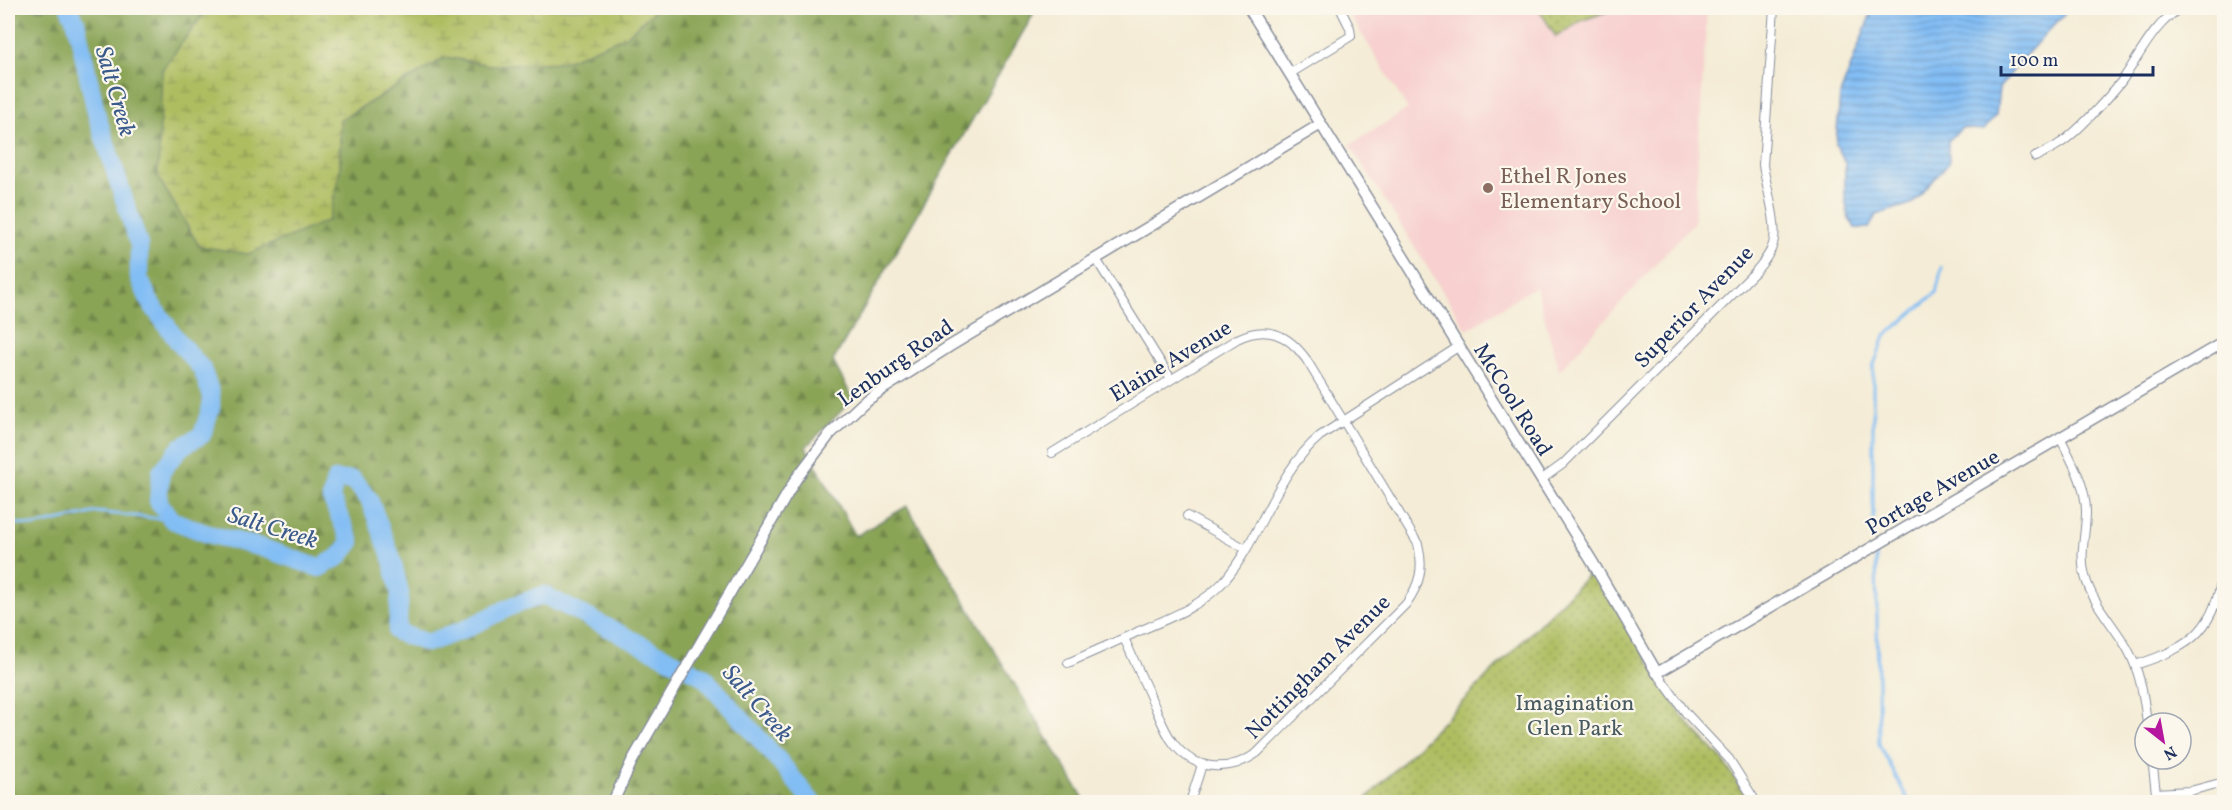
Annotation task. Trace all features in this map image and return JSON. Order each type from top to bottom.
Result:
[{"type":"street","name":"McCool Road","points":[[1250,8],[1593,563],[1657,673],[1686,713],[1729,759],[1756,802]]},
{"type":"street","points":[[1291,73],[1351,36],[1350,28],[1340,8]]},
{"type":"street","name":"Superior Avenue","points":[[1541,480],[1563,464],[1755,272],[1773,246],[1774,221],[1763,165],[1774,8]]},
{"type":"street","points":[[2035,157],[2061,144],[2106,99],[2164,19],[2181,8]]},
{"type":"street","name":"Lenburg Road","points":[[613,802],[632,761],[796,479],[816,451],[844,420],[863,403],[941,352],[1322,124]]},
{"type":"street","points":[[1096,259],[1171,379]]},
{"type":"street","name":"Elaine Avenue","points":[[1052,453],[1245,335],[1267,332],[1278,334],[1298,348],[1344,420]]},
{"type":"street","name":"Portage Avenue","points":[[1657,673],[2224,342]]},
{"type":"street","points":[[1068,663],[1181,613],[1200,602],[1224,580],[1246,549],[1298,458],[1320,436],[1458,347]]},
{"type":"street","name":"Nottingham Avenue","points":[[1202,765],[1226,767],[1239,764],[1257,753],[1406,604],[1420,581],[1421,556],[1418,544],[1344,420]]},
{"type":"street","points":[[2061,439],[2082,485],[2085,498],[2085,530],[2081,549],[2085,578],[2134,664],[2141,684],[2145,711]]},
{"type":"street","points":[[1187,516],[1246,549]]},
{"type":"street","points":[[2134,664],[2178,649],[2201,628],[2211,615],[2217,600],[2224,565]]},
{"type":"street","points":[[1124,638],[1173,743],[1189,759],[1202,765],[1191,802]]},
{"type":"street","points":[[2153,771],[2157,802]]},
{"type":"street","points":[[2156,794],[2210,787],[2224,782]]},
{"type":"shaded area","points":[[1362,8],[1707,8],[1694,222],[1559,371],[1536,286],[1467,330],[1350,145],[1408,109],[1350,15]]},
{"type":"green space","points":[[27,8],[208,8],[162,70],[340,171],[340,120],[446,57],[490,65],[652,12],[652,8],[1028,8],[1033,15],[833,361],[853,399],[806,447],[856,536],[907,506],[1086,802],[8,802],[8,13]]},
{"type":"green space","points":[[208,8],[652,8],[653,12],[626,36],[563,62],[490,65],[446,57],[340,120],[340,171],[329,220],[248,254],[199,246],[158,177],[162,70]]},
{"type":"green space","points":[[1538,8],[1617,8],[1581,21],[1556,37]]},
{"type":"green space","name":"Imagination Glen Park","points":[[1593,570],[1684,719],[1723,760],[1749,802],[1363,802]]},
{"type":"water","points":[[1873,8],[2070,8],[2024,57],[1999,88],[1996,115],[1984,130],[1962,128],[1948,141],[1949,163],[1913,203],[1876,215],[1869,228],[1855,228],[1848,216],[1845,197],[1845,162],[1836,144],[1840,95]]},
{"type":"waterway","name":"Salt Creek","points":[[69,8],[76,22],[97,116],[139,245],[139,278],[150,302],[177,340],[202,369],[211,394],[211,408],[202,435],[181,447],[161,472],[158,501],[172,520],[205,533],[263,548],[319,568],[339,557],[351,542],[331,498],[335,480],[353,480],[369,499],[391,556],[400,593],[397,632],[427,643],[463,630],[512,606],[544,595],[703,676],[780,762],[812,802]]},
{"type":"waterway","points":[[1873,536],[1873,367],[1885,336],[1936,293],[1942,267]]},
{"type":"waterway","points":[[8,522],[34,526],[97,512],[172,520]]},
{"type":"waterway","points":[[1876,556],[1879,744],[1909,802]]},
{"type":"place","name":"Ethel R Jones Elementary School","points":[[1488,188]]}]
